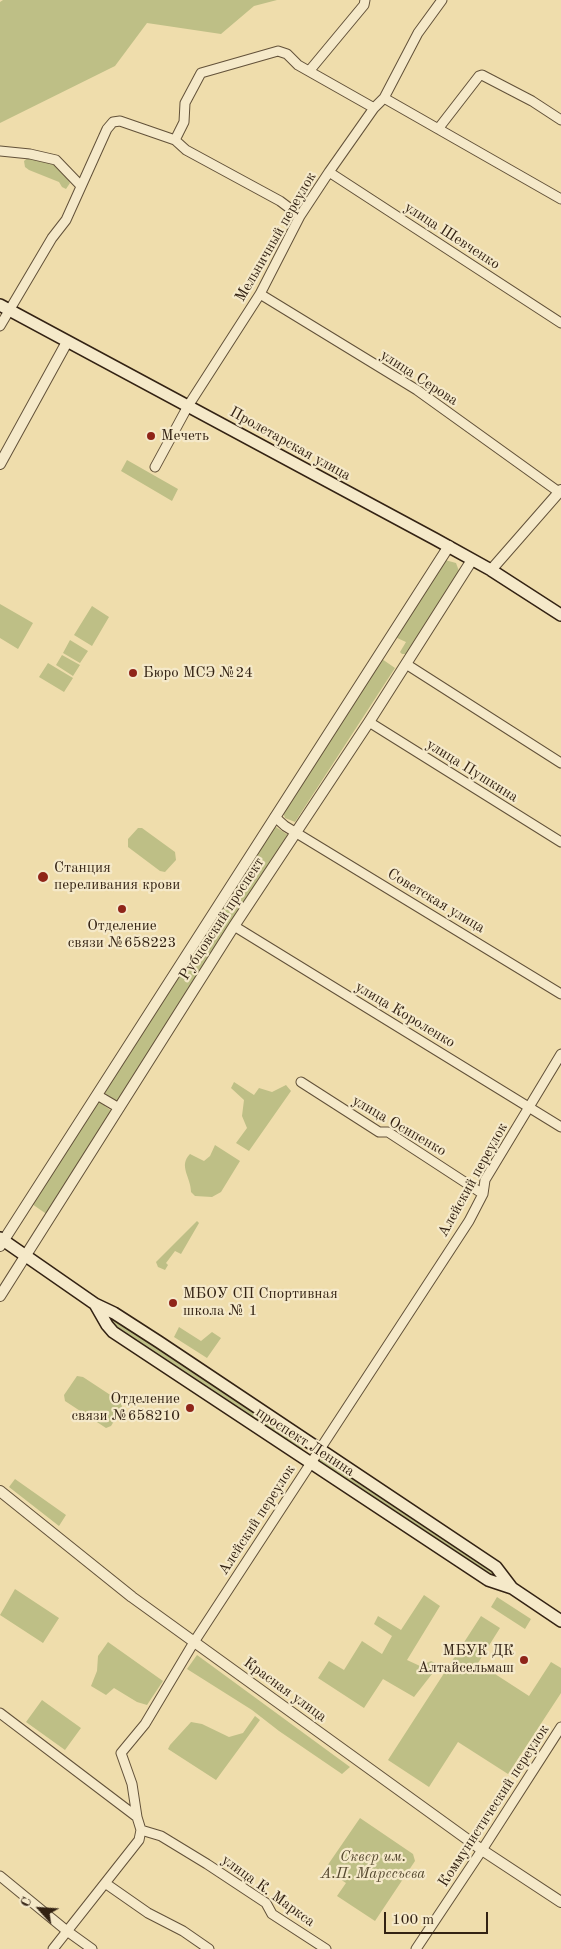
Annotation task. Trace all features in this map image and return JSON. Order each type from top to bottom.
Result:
[{"type":"main road","name":"Пролетарская улица","points":[[4,308],[449,546],[491,570],[561,616]]},
{"type":"main road","name":"проспект Ленина","points":[[1,1242],[26,1256],[95,1304],[114,1313],[440,1529],[499,1570],[512,1588]]},
{"type":"main road","name":"проспект Ленина","points":[[95,1304],[113,1332],[491,1581],[512,1588],[561,1620]]},
{"type":"main road","points":[[107,1324],[114,1313]]},
{"type":"main road","points":[[491,1581],[499,1570]]},
{"type":"street","points":[[310,70],[364,6],[365,0]]},
{"type":"street","name":"Мельничный переулок","points":[[155,466],[188,406],[260,294],[300,216],[374,108],[384,98],[418,33],[442,0]]},
{"type":"street","points":[[175,140],[184,122],[185,103],[201,73],[278,51],[287,54],[298,65],[310,70],[374,108]]},
{"type":"street","points":[[438,129],[479,76],[482,75],[532,100],[561,120]]},
{"type":"street","points":[[384,98],[561,199]]},
{"type":"street","points":[[0,326],[4,308],[66,220],[107,129],[113,122],[120,121],[175,140],[186,150],[280,201],[300,216]]},
{"type":"street","points":[[0,151],[30,154],[56,160],[81,186]]},
{"type":"street","name":"улица Шевченко","points":[[329,172],[561,323]]},
{"type":"street","name":"улица Серова","points":[[260,294],[417,390],[560,491]]},
{"type":"street","points":[[0,464],[67,342]]},
{"type":"street","points":[[491,570],[560,491]]},
{"type":"street","name":"Рубцовский проспект","points":[[1,1242],[449,546]]},
{"type":"street","name":"Рубцовский проспект","points":[[0,1296],[234,926],[369,722],[472,560]]},
{"type":"street","points":[[406,664],[561,763]]},
{"type":"street","name":"улица Пушкина","points":[[369,722],[561,842]]},
{"type":"street","name":"Советская улица","points":[[275,817],[296,832],[561,994]]},
{"type":"street","name":"улица Короленко","points":[[234,926],[561,1126]]},
{"type":"street","name":"Алейский переулок","points":[[141,1830],[132,1784],[121,1753],[145,1724],[194,1642],[320,1450],[394,1332],[469,1221],[483,1194],[485,1180],[561,1054]]},
{"type":"street","name":"улица Осипенко","points":[[301,1082],[379,1132],[388,1132],[483,1194]]},
{"type":"street","points":[[97,1095],[119,1108]]},
{"type":"street","name":"Красная улица","points":[[0,1491],[132,1597],[482,1850],[561,1902]]},
{"type":"street","points":[[0,1713],[137,1816]]},
{"type":"street","name":"Коммунистический переулок","points":[[416,1949],[561,1727]]},
{"type":"street","points":[[53,1949],[139,1840],[141,1830]]},
{"type":"street","name":"улица К. Маркса","points":[[141,1830],[161,1836],[214,1869],[266,1903],[272,1914],[326,1949]]},
{"type":"street","points":[[0,1876],[92,1949]]},
{"type":"street","points":[[105,1884],[148,1913],[183,1931],[209,1949]]},
{"type":"green space","points":[[3,0],[277,0],[254,6],[221,34],[147,23],[115,66],[0,123],[0,2]]},
{"type":"green space","points":[[29,157],[59,166],[70,183],[66,189],[59,182],[25,167],[24,161]]},
{"type":"green space","points":[[127,460],[178,489],[172,501],[121,471]]},
{"type":"green space","points":[[445,560],[456,563],[459,571],[409,651],[406,654],[402,654],[400,652],[406,642],[395,637]]},
{"type":"green space","points":[[0,604],[33,623],[18,649],[0,638]]},
{"type":"green space","points":[[92,606],[109,617],[92,646],[74,635]]},
{"type":"green space","points":[[70,640],[88,651],[80,663],[63,653]]},
{"type":"green space","points":[[62,655],[80,665],[73,676],[56,665]]},
{"type":"green space","points":[[382,659],[395,668],[295,822],[285,818],[283,812]]},
{"type":"green space","points":[[48,663],[73,678],[64,692],[39,677]]},
{"type":"green space","points":[[273,825],[288,835],[118,1102],[104,1093]]},
{"type":"green space","points":[[138,828],[142,828],[175,852],[176,860],[165,872],[160,871],[128,847],[128,839]]},
{"type":"green space","points":[[234,1082],[254,1095],[259,1088],[272,1092],[286,1085],[291,1091],[249,1151],[236,1143],[247,1128],[242,1116],[244,1100],[231,1088]]},
{"type":"green space","points":[[98,1101],[113,1112],[48,1215],[32,1204]]},
{"type":"green space","points":[[215,1145],[240,1161],[221,1192],[212,1197],[195,1196],[191,1192],[185,1163],[190,1154],[204,1161],[210,1156]]},
{"type":"green space","points":[[197,1221],[199,1223],[181,1254],[175,1251],[166,1263],[168,1265],[165,1270],[158,1267],[156,1262]]},
{"type":"green space","points":[[112,1318],[306,1443],[301,1451],[112,1325]]},
{"type":"green space","points":[[179,1327],[201,1341],[212,1332],[221,1338],[207,1358],[174,1337]]},
{"type":"green space","points":[[77,1376],[83,1377],[121,1402],[122,1408],[111,1426],[106,1428],[65,1401],[64,1395]]},
{"type":"green space","points":[[322,1454],[498,1574],[494,1578],[316,1463]]},
{"type":"green space","points":[[15,1479],[66,1515],[59,1526],[9,1487]]},
{"type":"green space","points":[[15,1589],[59,1618],[43,1643],[0,1615]]},
{"type":"green space","points":[[424,1595],[440,1606],[407,1660],[420,1666],[431,1661],[439,1665],[414,1697],[383,1679],[364,1708],[318,1678],[329,1661],[344,1670],[362,1641],[382,1654],[392,1636],[374,1624],[378,1616],[401,1630]]},
{"type":"green space","points":[[497,1597],[531,1619],[525,1629],[491,1607]]},
{"type":"green space","points":[[481,1616],[500,1628],[478,1663],[529,1696],[551,1662],[561,1668],[561,1693],[508,1774],[458,1742],[429,1787],[388,1760]]},
{"type":"green space","points":[[108,1642],[163,1681],[147,1705],[137,1702],[114,1688],[106,1695],[91,1686],[97,1671],[98,1656]]},
{"type":"green space","points":[[197,1655],[350,1767],[342,1774],[252,1710],[187,1669]]},
{"type":"green space","points":[[42,1700],[81,1728],[65,1750],[26,1722]]},
{"type":"green space","points":[[255,1716],[260,1720],[216,1780],[168,1749],[191,1722],[202,1724],[229,1737],[243,1733]]},
{"type":"green space","name":"Сквер им. А.П. Маресьева","points":[[360,1818],[413,1854],[415,1861],[375,1921],[337,1896],[346,1883],[325,1869]]},
{"type":"place","name":"Мечеть","points":[[151,436]]},
{"type":"place","name":"Бюро МСЭ №24","points":[[133,673]]},
{"type":"place","name":"Станция переливания крови","points":[[43,877]]},
{"type":"place","name":"Отделение связи №658223","points":[[122,909]]},
{"type":"place","name":"МБОУ СП Спортивная школа № 1","points":[[173,1303]]},
{"type":"place","name":"Отделение связи №658210","points":[[190,1408]]},
{"type":"place","name":"МБУК ДК Алтайсельмаш","points":[[524,1660]]}]
